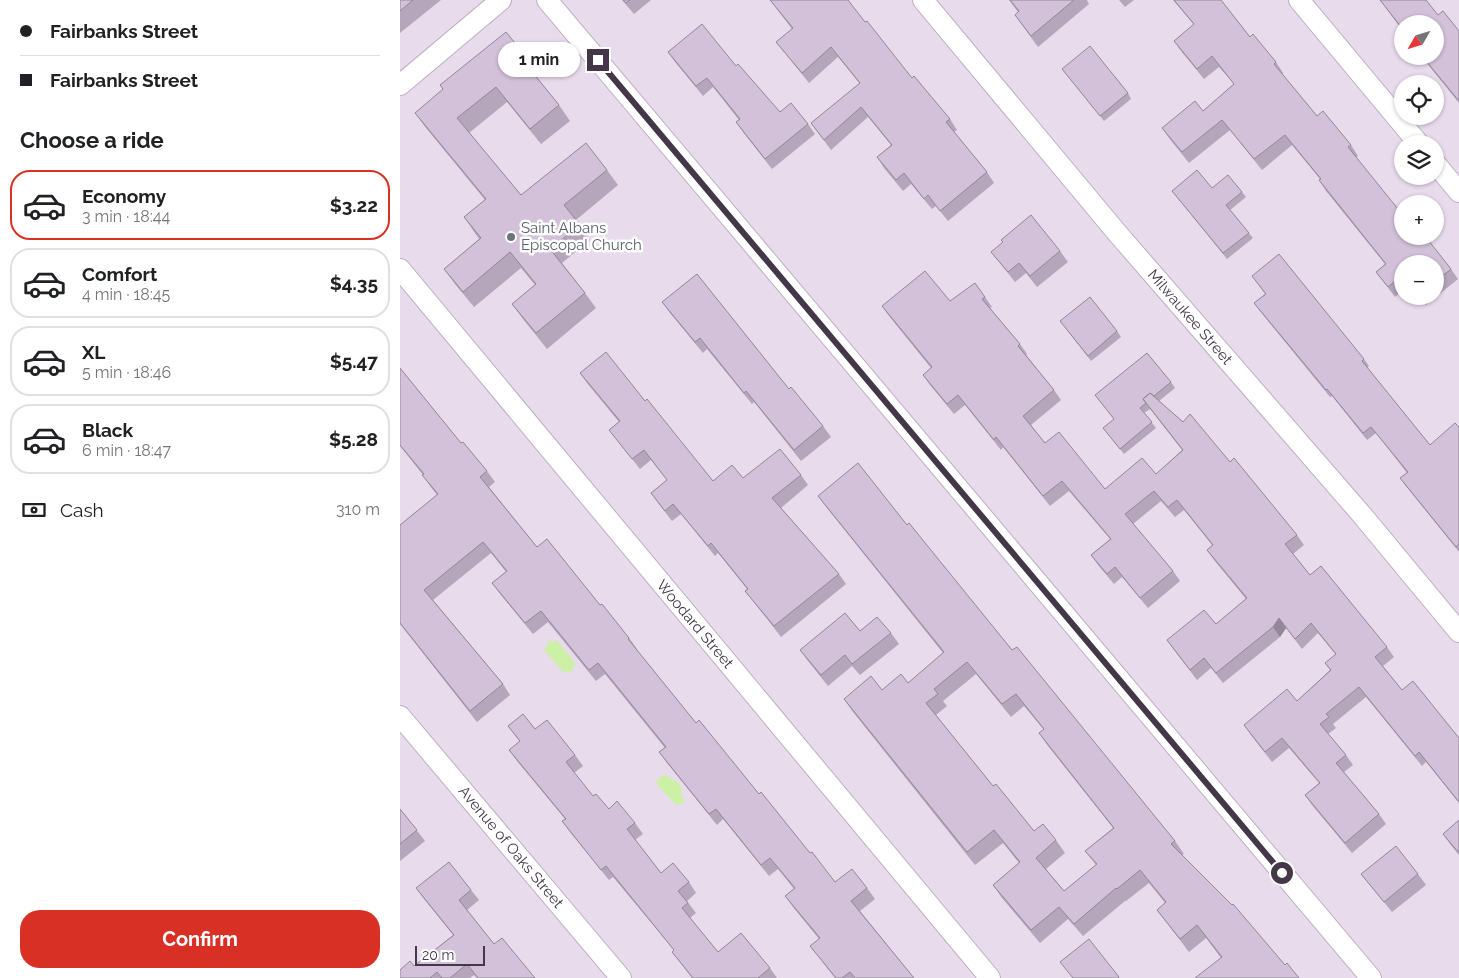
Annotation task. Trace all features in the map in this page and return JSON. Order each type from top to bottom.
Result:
[{"type":"street","points":[[400,85],[501,0]]},
{"type":"street","points":[[547,0],[1371,978]]},
{"type":"street","name":"Milwaukee Street","points":[[923,0],[1106,220],[1362,515],[1459,632]]},
{"type":"street","points":[[1300,0],[1412,135]]},
{"type":"street","points":[[1444,174],[1459,192]]},
{"type":"street","name":"Woodard Street","points":[[400,269],[990,978]]},
{"type":"street","name":"Avenue of Oaks Street","points":[[400,716],[621,978]]},
{"type":"shaded area","points":[[400,0],[1459,0],[1459,978],[400,978]]},
{"type":"shaded area","points":[[556,640],[576,664],[573,666],[573,671],[564,673],[544,650],[547,647],[547,642]]},
{"type":"shaded area","points":[[663,775],[680,785],[682,789],[681,795],[685,802],[676,805],[660,788],[656,782]]},
{"type":"building","points":[[400,0],[413,0],[400,11]]},
{"type":"building","points":[[770,0],[848,0],[912,78],[914,76],[950,119],[946,122],[987,172],[940,211],[928,195],[924,199],[904,173],[896,180],[877,157],[892,145],[861,107],[824,140],[811,123],[860,83],[831,47],[802,73],[776,42],[793,28]]},
{"type":"building","points":[[1010,0],[1074,0],[1031,36],[1015,15],[1019,11]]},
{"type":"building","points":[[1174,0],[1221,0],[1250,37],[1253,34],[1276,62],[1274,64],[1317,116],[1323,111],[1351,145],[1348,147],[1394,204],[1394,245],[1432,245],[1440,255],[1394,255],[1394,282],[1388,287],[1376,272],[1386,264],[1285,135],[1254,159],[1222,120],[1182,152],[1162,128],[1195,101],[1203,111],[1234,84],[1212,56],[1197,69],[1174,41],[1194,24]]},
{"type":"building","points":[[1380,0],[1426,0],[1438,15],[1394,15],[1394,18]]},
{"type":"building","points":[[1443,11],[1459,31],[1459,101],[1444,83],[1444,75],[1438,75],[1429,65],[1444,65],[1444,15],[1438,15]]},
{"type":"building","points":[[702,24],[736,66],[738,64],[780,112],[791,103],[808,124],[765,159],[736,122],[740,119],[707,78],[696,86],[668,52]]},
{"type":"building","points":[[506,32],[529,60],[525,63],[559,105],[530,129],[496,87],[457,118],[521,195],[586,143],[607,170],[564,205],[580,225],[550,249],[585,293],[536,333],[512,304],[536,284],[510,252],[463,292],[444,269],[481,238],[464,217],[486,199],[415,113],[443,89],[440,85]]},
{"type":"building","points":[[1090,46],[1128,93],[1100,116],[1062,69]]},
{"type":"building","points":[[1197,170],[1212,188],[1228,175],[1242,192],[1226,205],[1249,233],[1223,253],[1172,191]]},
{"type":"building","points":[[1031,215],[1060,251],[1030,276],[1019,263],[1008,272],[991,252],[1003,242],[1001,240]]},
{"type":"building","points":[[1279,254],[1364,359],[1362,361],[1430,445],[1455,423],[1459,427],[1459,544],[1456,547],[1400,478],[1408,472],[1371,427],[1363,433],[1254,303],[1266,294],[1252,276]]},
{"type":"building","points":[[1444,260],[1451,269],[1444,275]]},
{"type":"building","points":[[925,271],[950,301],[975,283],[985,297],[982,299],[1020,344],[1018,346],[1054,390],[1023,416],[1045,443],[1059,432],[1105,489],[1142,458],[1156,474],[1183,450],[1143,399],[1150,393],[1183,422],[1190,414],[1230,462],[1234,458],[1297,535],[1285,544],[1310,575],[1321,566],[1387,647],[1375,657],[1402,690],[1413,681],[1459,738],[1459,802],[1419,752],[1415,756],[1359,687],[1326,714],[1329,717],[1320,724],[1346,755],[1336,763],[1379,814],[1345,843],[1305,795],[1320,783],[1282,738],[1265,752],[1244,725],[1287,689],[1297,701],[1331,670],[1325,663],[1336,654],[1311,623],[1295,639],[1279,618],[1273,627],[1216,673],[1204,658],[1190,670],[1167,640],[1204,610],[1216,624],[1247,598],[1207,550],[1213,545],[1177,500],[1168,507],[1154,491],[1125,514],[1173,571],[1140,598],[1115,567],[1107,574],[1091,555],[1111,539],[1062,481],[1043,496],[996,437],[994,440],[958,395],[947,404],[923,375],[932,367],[882,306]]},
{"type":"building","points":[[697,274],[789,389],[791,387],[823,426],[794,450],[746,391],[744,393],[700,338],[695,342],[662,302]]},
{"type":"building","points":[[1090,297],[1117,331],[1088,356],[1060,321]]},
{"type":"building","points":[[606,352],[645,401],[647,399],[713,481],[732,465],[743,478],[780,449],[801,475],[772,498],[839,574],[774,626],[745,591],[748,589],[711,543],[708,546],[673,504],[665,511],[651,493],[667,480],[644,450],[632,459],[609,430],[620,421],[580,373]]},
{"type":"building","points":[[1147,353],[1171,382],[1154,396],[1150,393],[1143,399],[1146,403],[1140,408],[1152,422],[1120,449],[1103,428],[1114,419],[1095,395]]},
{"type":"building","points":[[400,368],[461,443],[463,442],[487,471],[480,477],[537,547],[547,539],[600,605],[602,604],[696,723],[699,720],[759,794],[761,792],[810,853],[812,852],[835,882],[852,869],[867,888],[851,901],[914,978],[855,978],[850,972],[842,978],[836,978],[810,946],[820,938],[785,896],[795,888],[770,858],[761,865],[716,809],[709,814],[659,752],[666,747],[598,663],[589,670],[541,611],[525,623],[492,583],[507,571],[483,542],[424,590],[503,684],[470,711],[400,623],[400,525],[438,494],[400,445]]},
{"type":"building","points":[[858,463],[907,525],[909,523],[1012,650],[1017,647],[1175,841],[1171,844],[1233,904],[1285,965],[1287,963],[1299,978],[1195,978],[1222,957],[1197,925],[1180,939],[1157,910],[1166,902],[1140,870],[1074,924],[1059,907],[1031,930],[993,885],[1020,862],[994,830],[967,852],[844,699],[871,676],[882,690],[901,674],[908,683],[944,652],[818,496]],"holes":[[[967,662],[1002,704],[1016,694],[1044,729],[1039,733],[1114,828],[1085,851],[1097,864],[1064,891],[1036,858],[1056,840],[1043,824],[1034,831],[996,784],[993,786],[926,703],[938,694],[934,689]]]},
{"type":"building","points":[[845,613],[860,631],[877,617],[891,633],[852,664],[845,655],[821,675],[800,650]]},
{"type":"building","points":[[523,714],[535,729],[547,720],[575,755],[566,762],[593,796],[596,794],[609,809],[617,801],[635,823],[627,829],[661,873],[673,863],[689,882],[678,891],[688,903],[682,908],[718,952],[741,933],[770,968],[758,978],[693,978],[672,952],[674,950],[606,866],[601,870],[562,821],[566,819],[509,750],[520,741],[508,726]]},
{"type":"building","points":[[400,809],[417,830],[400,844]]},
{"type":"building","points":[[1459,820],[1459,853],[1443,834]]},
{"type":"building","points":[[1396,846],[1418,874],[1384,902],[1361,874]]},
{"type":"building","points":[[449,862],[471,890],[459,900],[494,944],[502,938],[535,978],[478,978],[467,964],[450,978],[442,978],[437,972],[430,978],[400,978],[400,970],[410,961],[414,966],[454,935],[416,888]]},
{"type":"building","points":[[1089,939],[1118,978],[1073,978],[1060,962]]},
{"type":"place","name":"Saint Albans Episcopal Church","points":[[511,237]]},
{"type":"route","points":[[598,60],[1282,873]]}]
